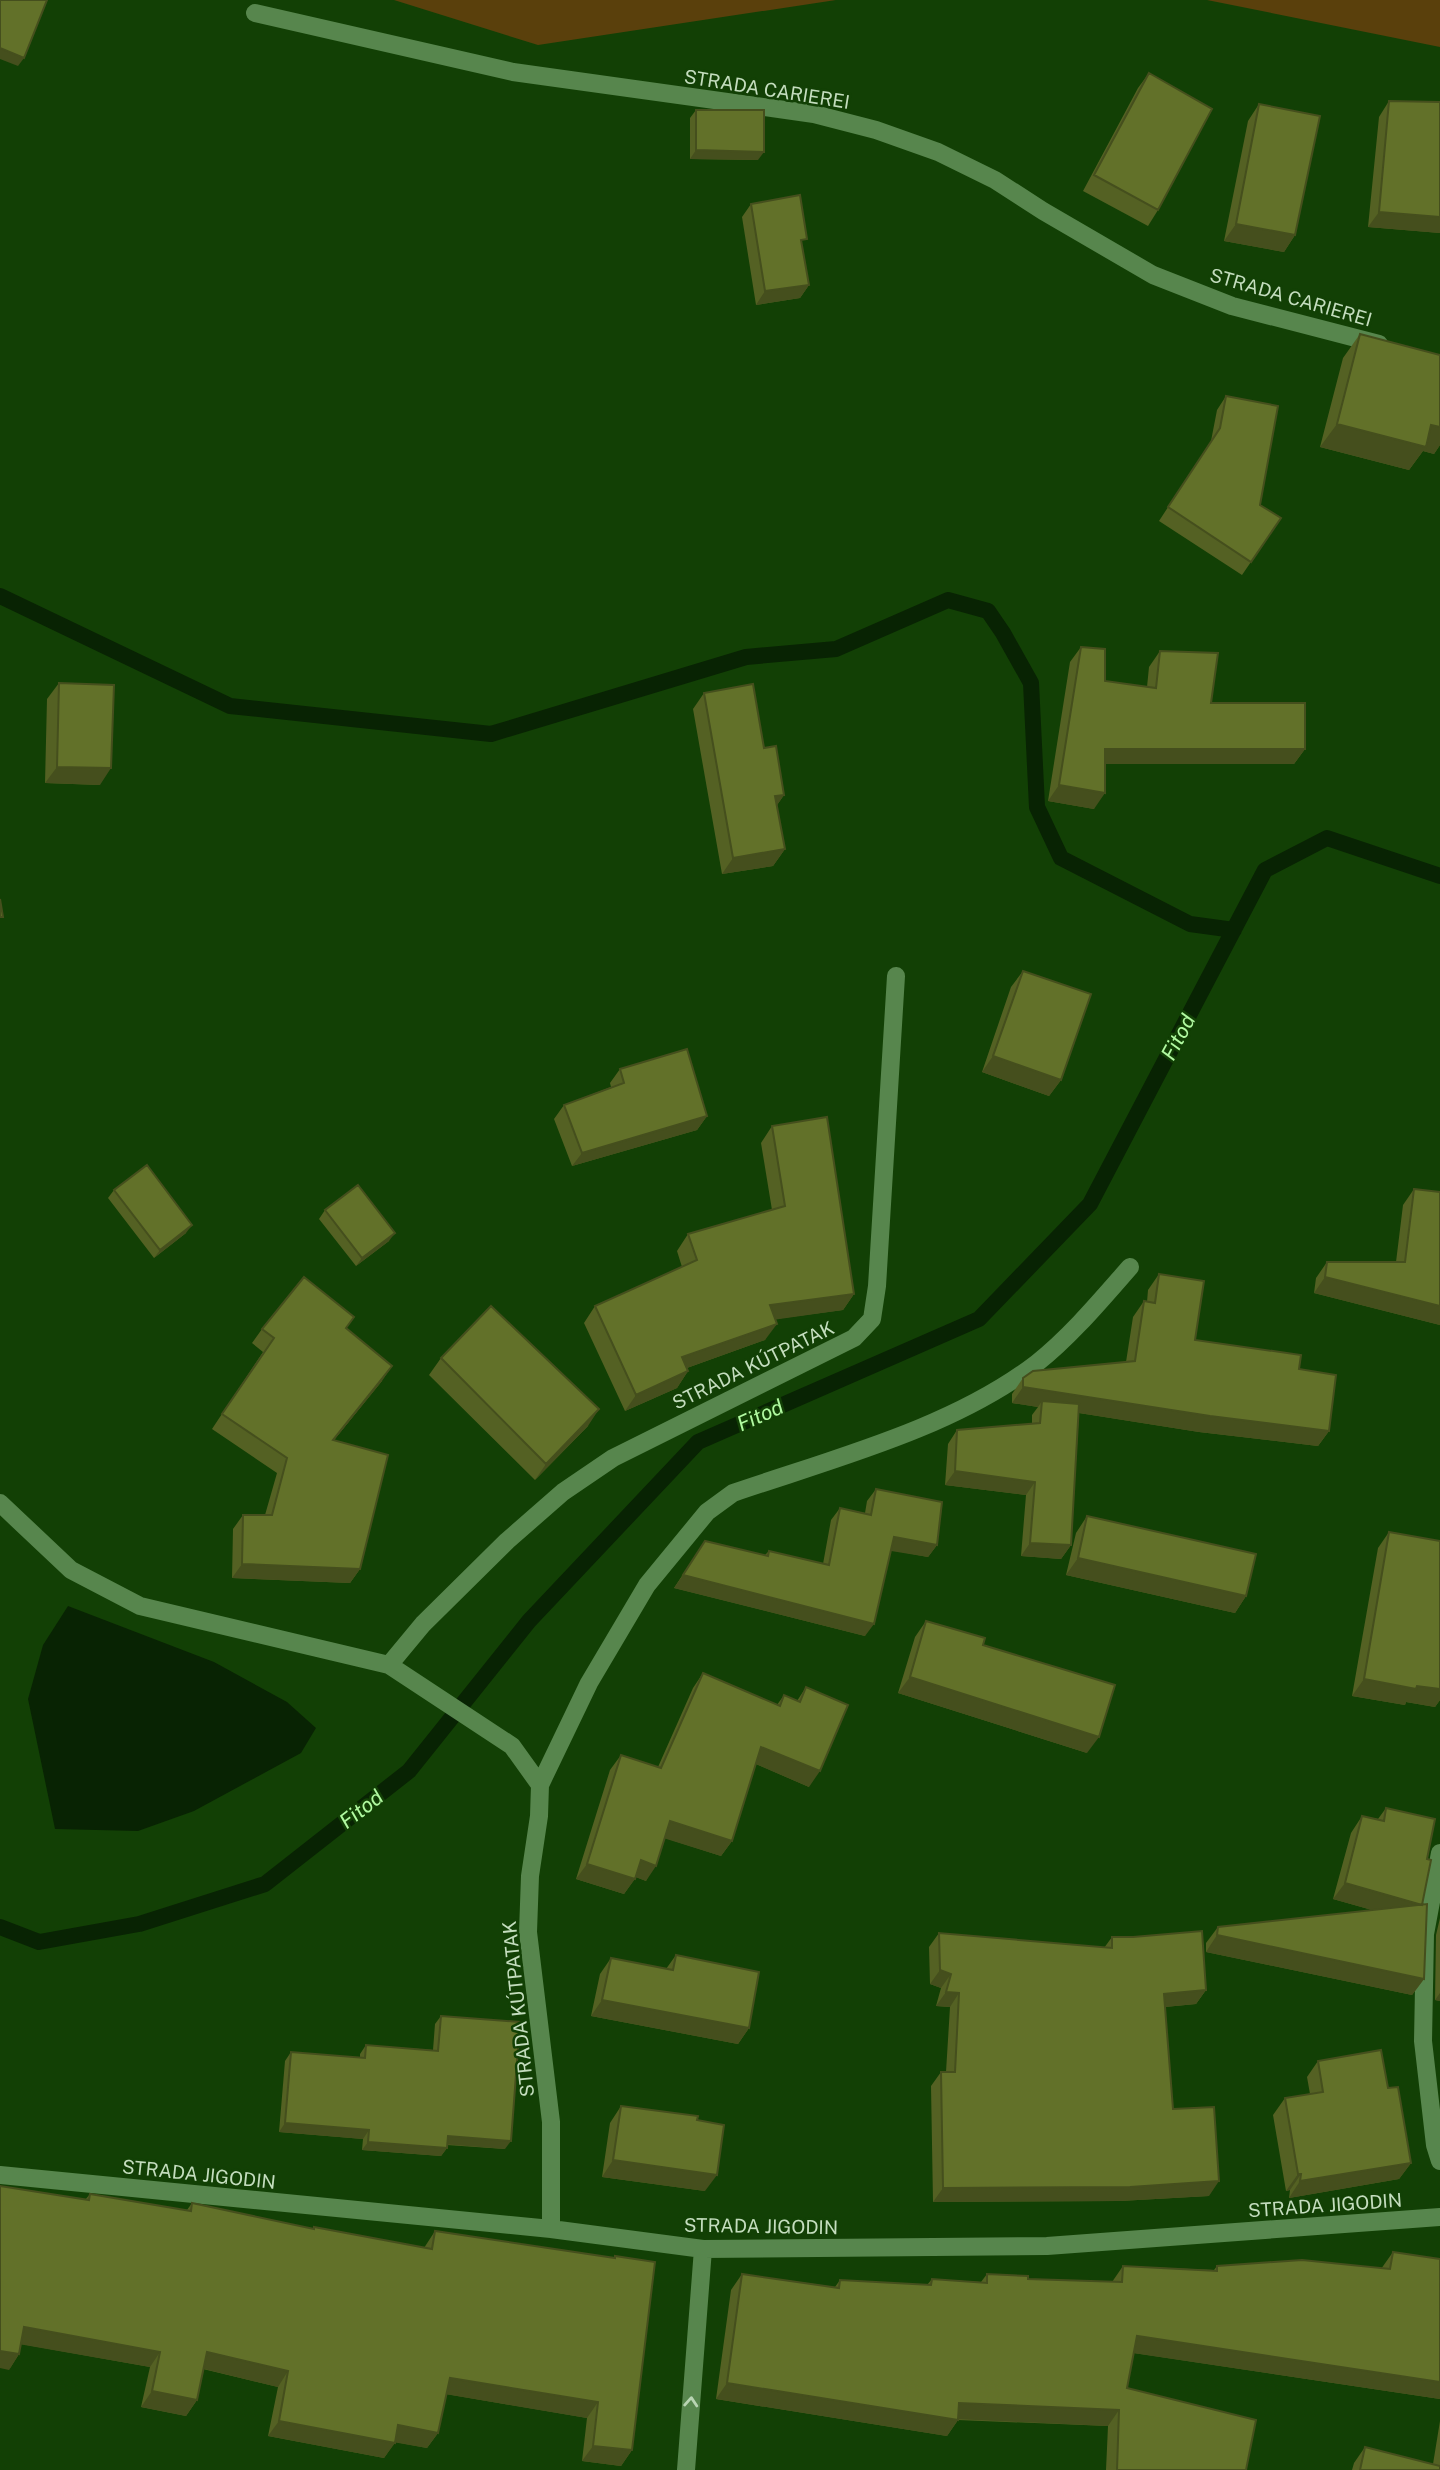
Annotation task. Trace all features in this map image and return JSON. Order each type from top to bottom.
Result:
[{"type":"street","name":"STRADA CARIEREI","points":[[256,13],[513,72],[814,114],[876,130],[938,152],[995,180],[1065,225],[1153,275],[1232,306],[1391,347]]},
{"type":"street","name":"STRADA KÚTPATAK","points":[[389,1665],[423,1624],[507,1541],[563,1492],[613,1458],[854,1338],[872,1320],[877,1286],[896,976]]},
{"type":"street","name":"STRADA KÚTPATAK","points":[[551,2229],[551,2122],[528,1932],[530,1875],[539,1816],[540,1785],[589,1683],[647,1585],[706,1512],[733,1493],[918,1429],[970,1405],[1037,1363],[1084,1318],[1130,1267]]},
{"type":"street","points":[[0,1503],[71,1570],[140,1606],[389,1665],[512,1746],[540,1785]]},
{"type":"street","points":[[1440,1853],[1425,1934],[1423,2041],[1435,2145],[1440,2161]]},
{"type":"street","name":"STRADA JIGODIN","points":[[0,2175],[551,2229],[703,2249],[1047,2246],[1440,2217]]},
{"type":"street","points":[[686,2470],[703,2249]]},
{"type":"shaded area","points":[[394,0],[836,0],[538,45]]},
{"type":"shaded area","points":[[1207,0],[1440,0],[1440,47]]},
{"type":"shaded area","points":[[68,1606],[214,1662],[287,1702],[316,1728],[301,1753],[194,1811],[138,1831],[55,1829],[28,1699],[43,1645]]},
{"type":"building","points":[[0,0],[47,0],[24,58],[0,48]]},
{"type":"building","points":[[1149,73],[1212,109],[1158,210],[1094,175]]},
{"type":"building","points":[[1389,101],[1440,102],[1440,217],[1379,212]]},
{"type":"building","points":[[1259,104],[1320,116],[1295,235],[1236,224]]},
{"type":"building","points":[[696,110],[764,110],[764,152],[696,150]]},
{"type":"building","points":[[800,195],[807,239],[801,240],[809,285],[765,291],[751,204]]},
{"type":"building","points":[[1360,334],[1440,355],[1440,427],[1431,425],[1426,447],[1337,424]]},
{"type":"building","points":[[1226,396],[1278,406],[1260,505],[1281,518],[1251,562],[1168,507],[1220,428]]},
{"type":"building","points":[[1081,647],[1105,649],[1105,681],[1156,688],[1160,651],[1218,653],[1211,703],[1305,703],[1305,749],[1105,749],[1105,793],[1059,785]]},
{"type":"building","points":[[59,683],[114,685],[111,768],[57,767]]},
{"type":"building","points":[[753,684],[764,748],[776,746],[784,795],[775,796],[785,849],[733,858],[704,693]]},
{"type":"building","points":[[1023,971],[1091,994],[1061,1080],[993,1056]]},
{"type":"building","points":[[687,1049],[707,1116],[582,1153],[564,1105],[624,1083],[620,1069]]},
{"type":"building","points":[[827,1117],[854,1294],[770,1305],[777,1324],[682,1357],[688,1371],[636,1395],[595,1306],[697,1260],[688,1234],[785,1206],[772,1126]]},
{"type":"building","points":[[147,1165],[192,1225],[160,1250],[114,1190]]},
{"type":"building","points":[[358,1185],[395,1233],[362,1258],[325,1210]]},
{"type":"building","points":[[1414,1189],[1440,1192],[1440,1306],[1325,1277],[1327,1262],[1405,1262]]},
{"type":"building","points":[[1159,1274],[1204,1281],[1195,1340],[1301,1355],[1299,1369],[1336,1375],[1329,1431],[1023,1387],[1023,1378],[1033,1371],[1135,1361],[1144,1301],[1155,1303]]},
{"type":"building","points":[[304,1277],[354,1317],[346,1328],[392,1366],[333,1440],[388,1455],[360,1569],[242,1564],[243,1515],[272,1515],[287,1458],[222,1414],[274,1338],[262,1329]]},
{"type":"building","points":[[491,1306],[599,1409],[546,1464],[441,1358]]},
{"type":"building","points":[[1042,1401],[1079,1404],[1071,1545],[1030,1543],[1035,1482],[955,1471],[957,1430],[1040,1423]]},
{"type":"building","points":[[876,1489],[942,1502],[937,1545],[894,1537],[874,1624],[683,1575],[705,1541],[768,1556],[769,1551],[829,1565],[840,1508],[871,1515]]},
{"type":"building","points":[[1087,1516],[1256,1554],[1246,1596],[1078,1558]]},
{"type":"building","points":[[1389,1532],[1440,1541],[1440,1689],[1417,1686],[1416,1689],[1364,1679]]},
{"type":"building","points":[[926,1621],[985,1638],[983,1645],[1115,1685],[1099,1737],[910,1677]]},
{"type":"building","points":[[703,1673],[780,1706],[784,1695],[800,1702],[806,1687],[848,1705],[820,1771],[761,1747],[732,1841],[670,1821],[656,1866],[641,1860],[635,1879],[587,1864],[621,1755],[661,1768]]},
{"type":"building","points":[[1386,1808],[1435,1819],[1427,1859],[1431,1860],[1422,1905],[1345,1883],[1362,1816],[1384,1821]]},
{"type":"building","points":[[1427,1904],[1424,1979],[1217,1935],[1218,1927]]},
{"type":"building","points":[[1202,1931],[1206,1990],[1164,1994],[1173,2109],[1214,2107],[1219,2181],[1130,2187],[943,2188],[941,2072],[955,2072],[959,1993],[946,1992],[951,1974],[940,1970],[939,1933],[1112,1948],[1112,1937]]},
{"type":"building","points":[[676,1955],[759,1972],[749,2028],[602,2000],[611,1958],[673,1970]]},
{"type":"building","points":[[441,2016],[520,2022],[511,2141],[448,2136],[447,2148],[368,2142],[369,2130],[285,2123],[291,2052],[365,2058],[366,2045],[438,2051]]},
{"type":"building","points":[[1381,2050],[1388,2088],[1398,2087],[1411,2163],[1300,2181],[1301,2174],[1298,2174],[1285,2098],[1323,2092],[1318,2061]]},
{"type":"building","points":[[621,2106],[698,2116],[697,2120],[724,2125],[717,2175],[613,2160]]},
{"type":"building","points":[[0,2186],[89,2200],[90,2194],[191,2211],[192,2203],[314,2229],[432,2249],[435,2231],[655,2262],[632,2450],[593,2446],[598,2402],[450,2378],[438,2433],[398,2425],[395,2443],[279,2421],[288,2371],[207,2352],[197,2400],[152,2391],[160,2352],[24,2327],[19,2354],[0,2351]]},
{"type":"building","points":[[1393,2252],[1440,2259],[1440,2382],[1137,2336],[1127,2388],[1256,2420],[1246,2470],[1117,2470],[1119,2410],[959,2403],[958,2420],[727,2383],[742,2274],[839,2288],[840,2280],[931,2285],[932,2279],[987,2283],[987,2274],[1028,2276],[1028,2279],[1122,2282],[1123,2266],[1217,2271],[1217,2266],[1302,2260],[1390,2269]]},
{"type":"building","points":[[1365,2447],[1440,2466],[1440,2470],[1360,2470]]},
{"type":"waterway","points":[[0,596],[230,706],[491,734],[746,657],[836,649],[948,600],[988,611],[1031,683],[1037,807],[1061,858],[1190,924],[1234,930]]},
{"type":"waterway","name":"Fitod","points":[[0,1927],[39,1942],[139,1924],[265,1884],[409,1771],[529,1621],[698,1442],[979,1319],[1090,1204],[1265,870],[1327,838],[1440,876]]}]
